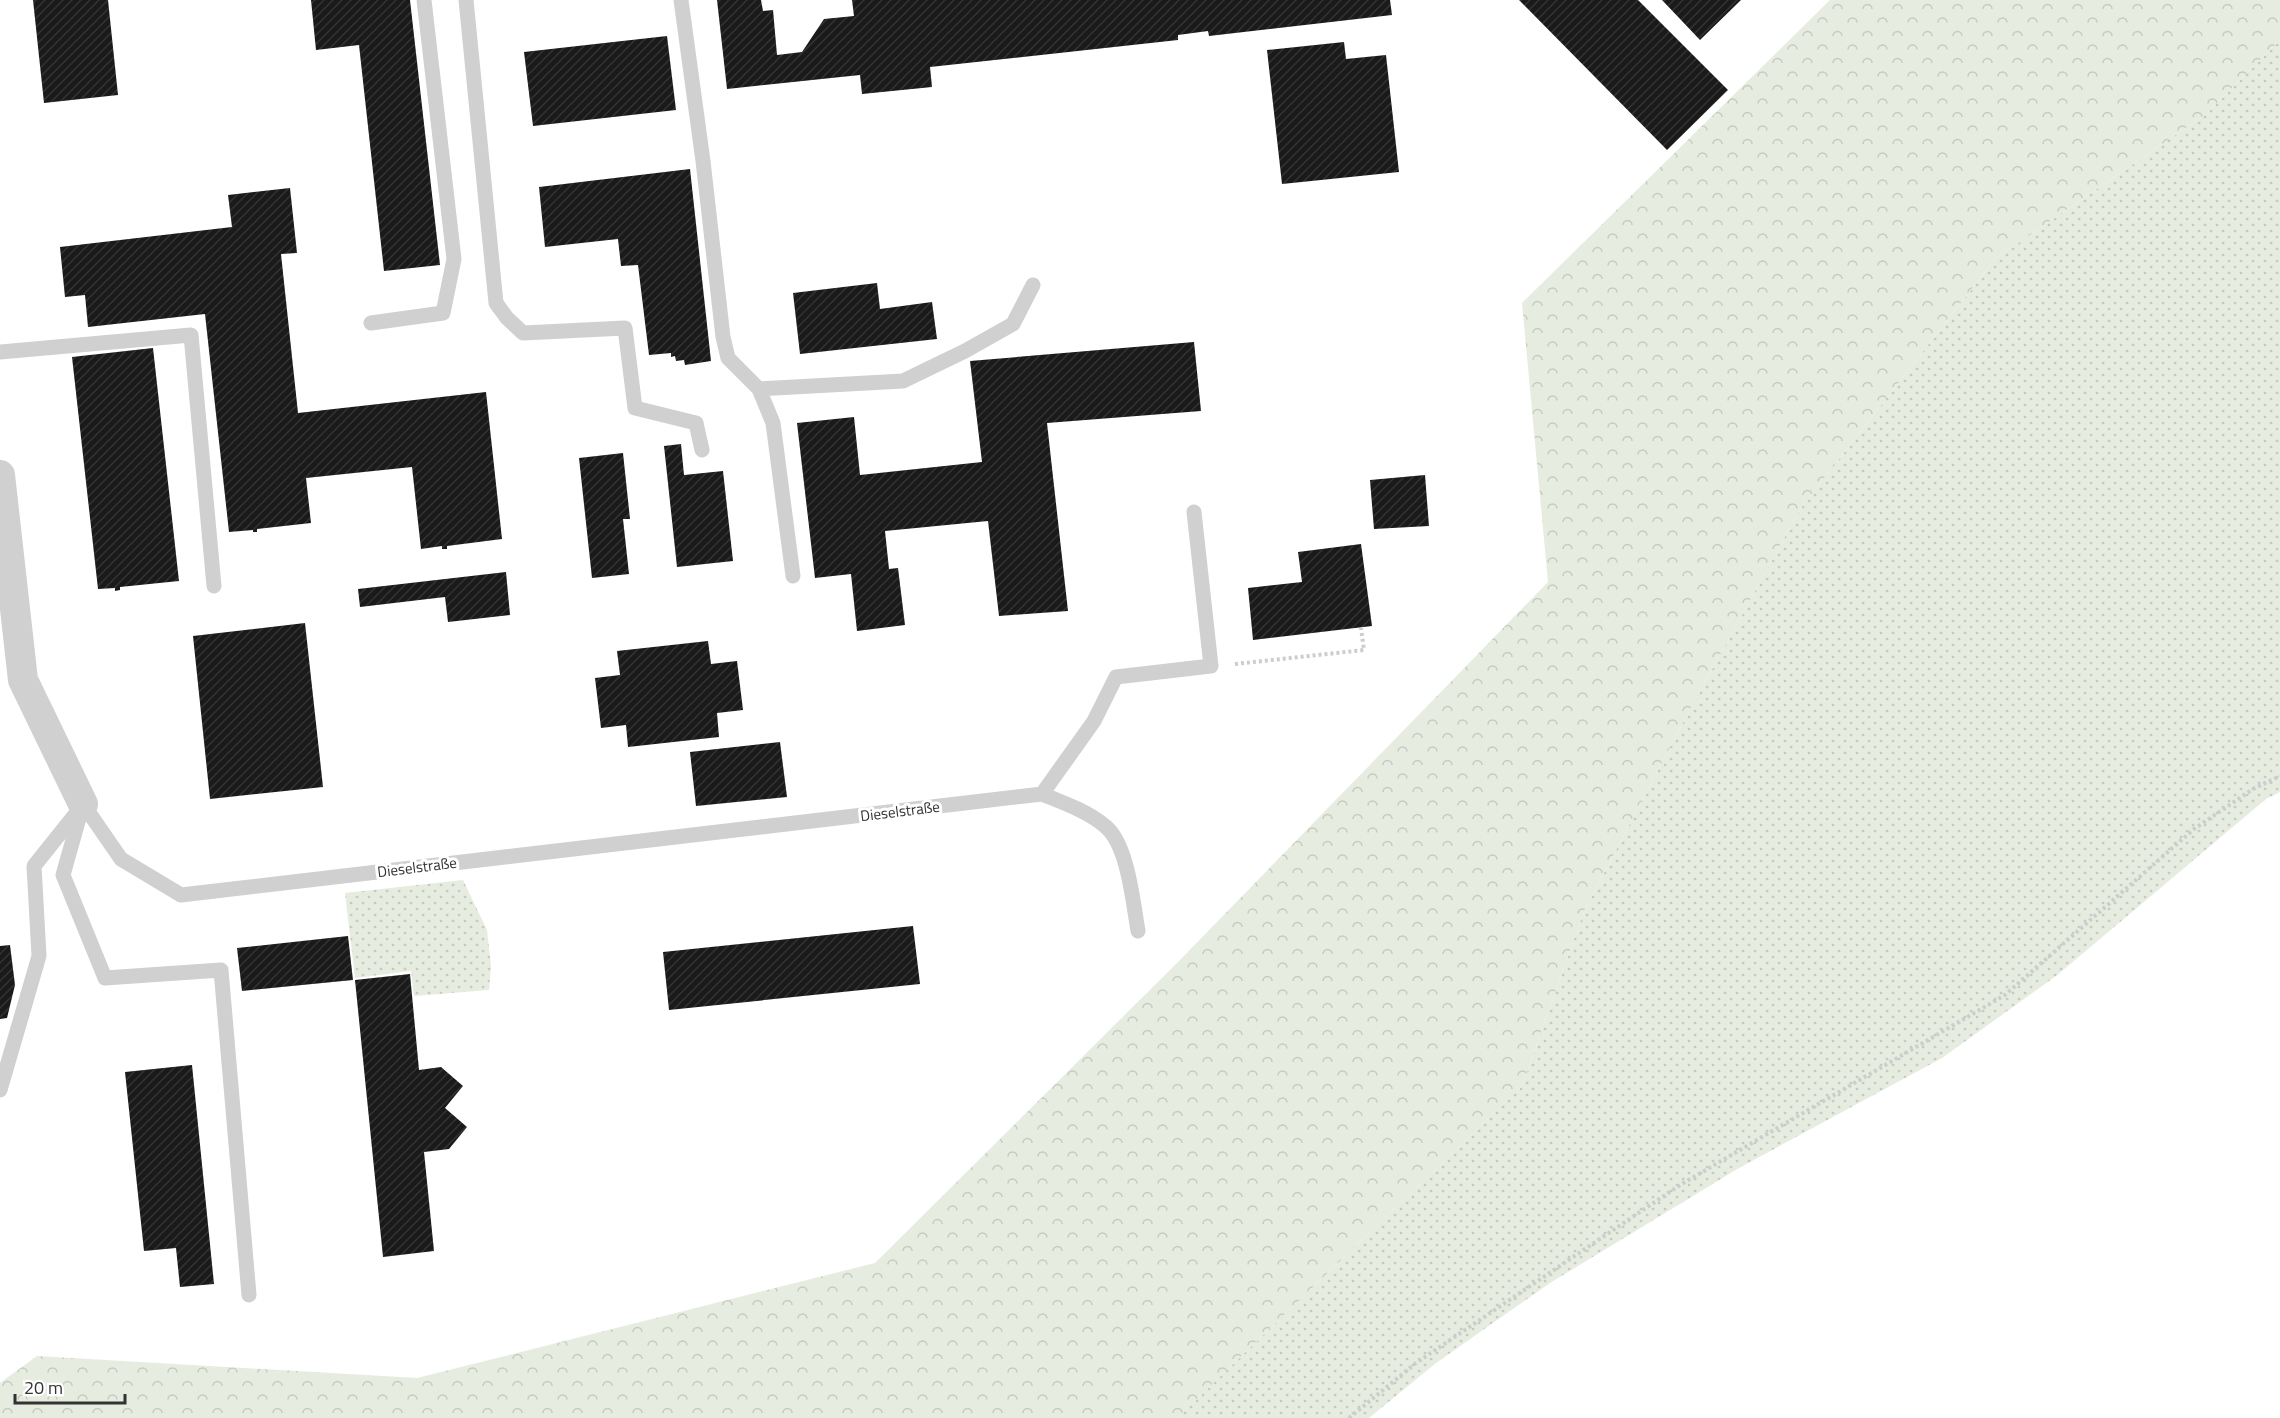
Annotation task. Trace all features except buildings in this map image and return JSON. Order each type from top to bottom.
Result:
[{"type":"street","name":"Dieselstraße","points":[[0,475],[23,680],[83,804]]},
{"type":"lane","points":[[371,323],[443,313],[454,260],[424,0]]},
{"type":"lane","points":[[466,0],[496,303],[507,318],[523,333],[625,328],[635,408],[696,423],[702,450]]},
{"type":"lane","points":[[681,0],[703,161],[723,337],[728,358],[759,389],[773,423],[793,576]]},
{"type":"lane","points":[[759,389],[903,381],[965,351],[1013,324],[1033,285]]},
{"type":"lane","points":[[0,352],[191,335],[214,586]]},
{"type":"lane","points":[[1138,932],[1125,858],[1107,827],[1075,807],[1042,794],[1094,721],[1116,677],[1211,666],[1194,512]]},
{"type":"lane","name":"Dieselstraße","points":[[83,804],[121,859],[181,895],[1042,794]]},
{"type":"lane","points":[[0,1090],[39,956],[34,866],[83,804]]},
{"type":"lane","points":[[83,804],[63,875],[105,978],[221,970],[249,1295]]},
{"type":"path","points":[[1211,666],[1364,650],[1361,628]]},
{"type":"path","points":[[1349,1418],[1416,1363],[1680,1185],[2005,995],[2194,830],[2253,789],[2280,776]]},
{"type":"green space","points":[[1830,0],[2280,0],[2280,40],[2206,114],[1995,259],[1800,509],[1680,728],[1584,911],[1522,1086],[1177,1418],[0,1418],[0,1383],[37,1356],[417,1378],[875,1263],[1179,961],[1548,582],[1522,303]]},
{"type":"green space","points":[[2280,40],[2280,792],[2266,799],[2056,976],[1942,1058],[1739,1168],[1550,1283],[1436,1363],[1369,1418],[1177,1418],[1522,1086],[1584,911],[1680,728],[1800,509],[1995,259],[2206,114]]},
{"type":"green space","points":[[463,880],[487,930],[491,966],[489,990],[414,996],[411,971],[355,978],[345,893]]}]
